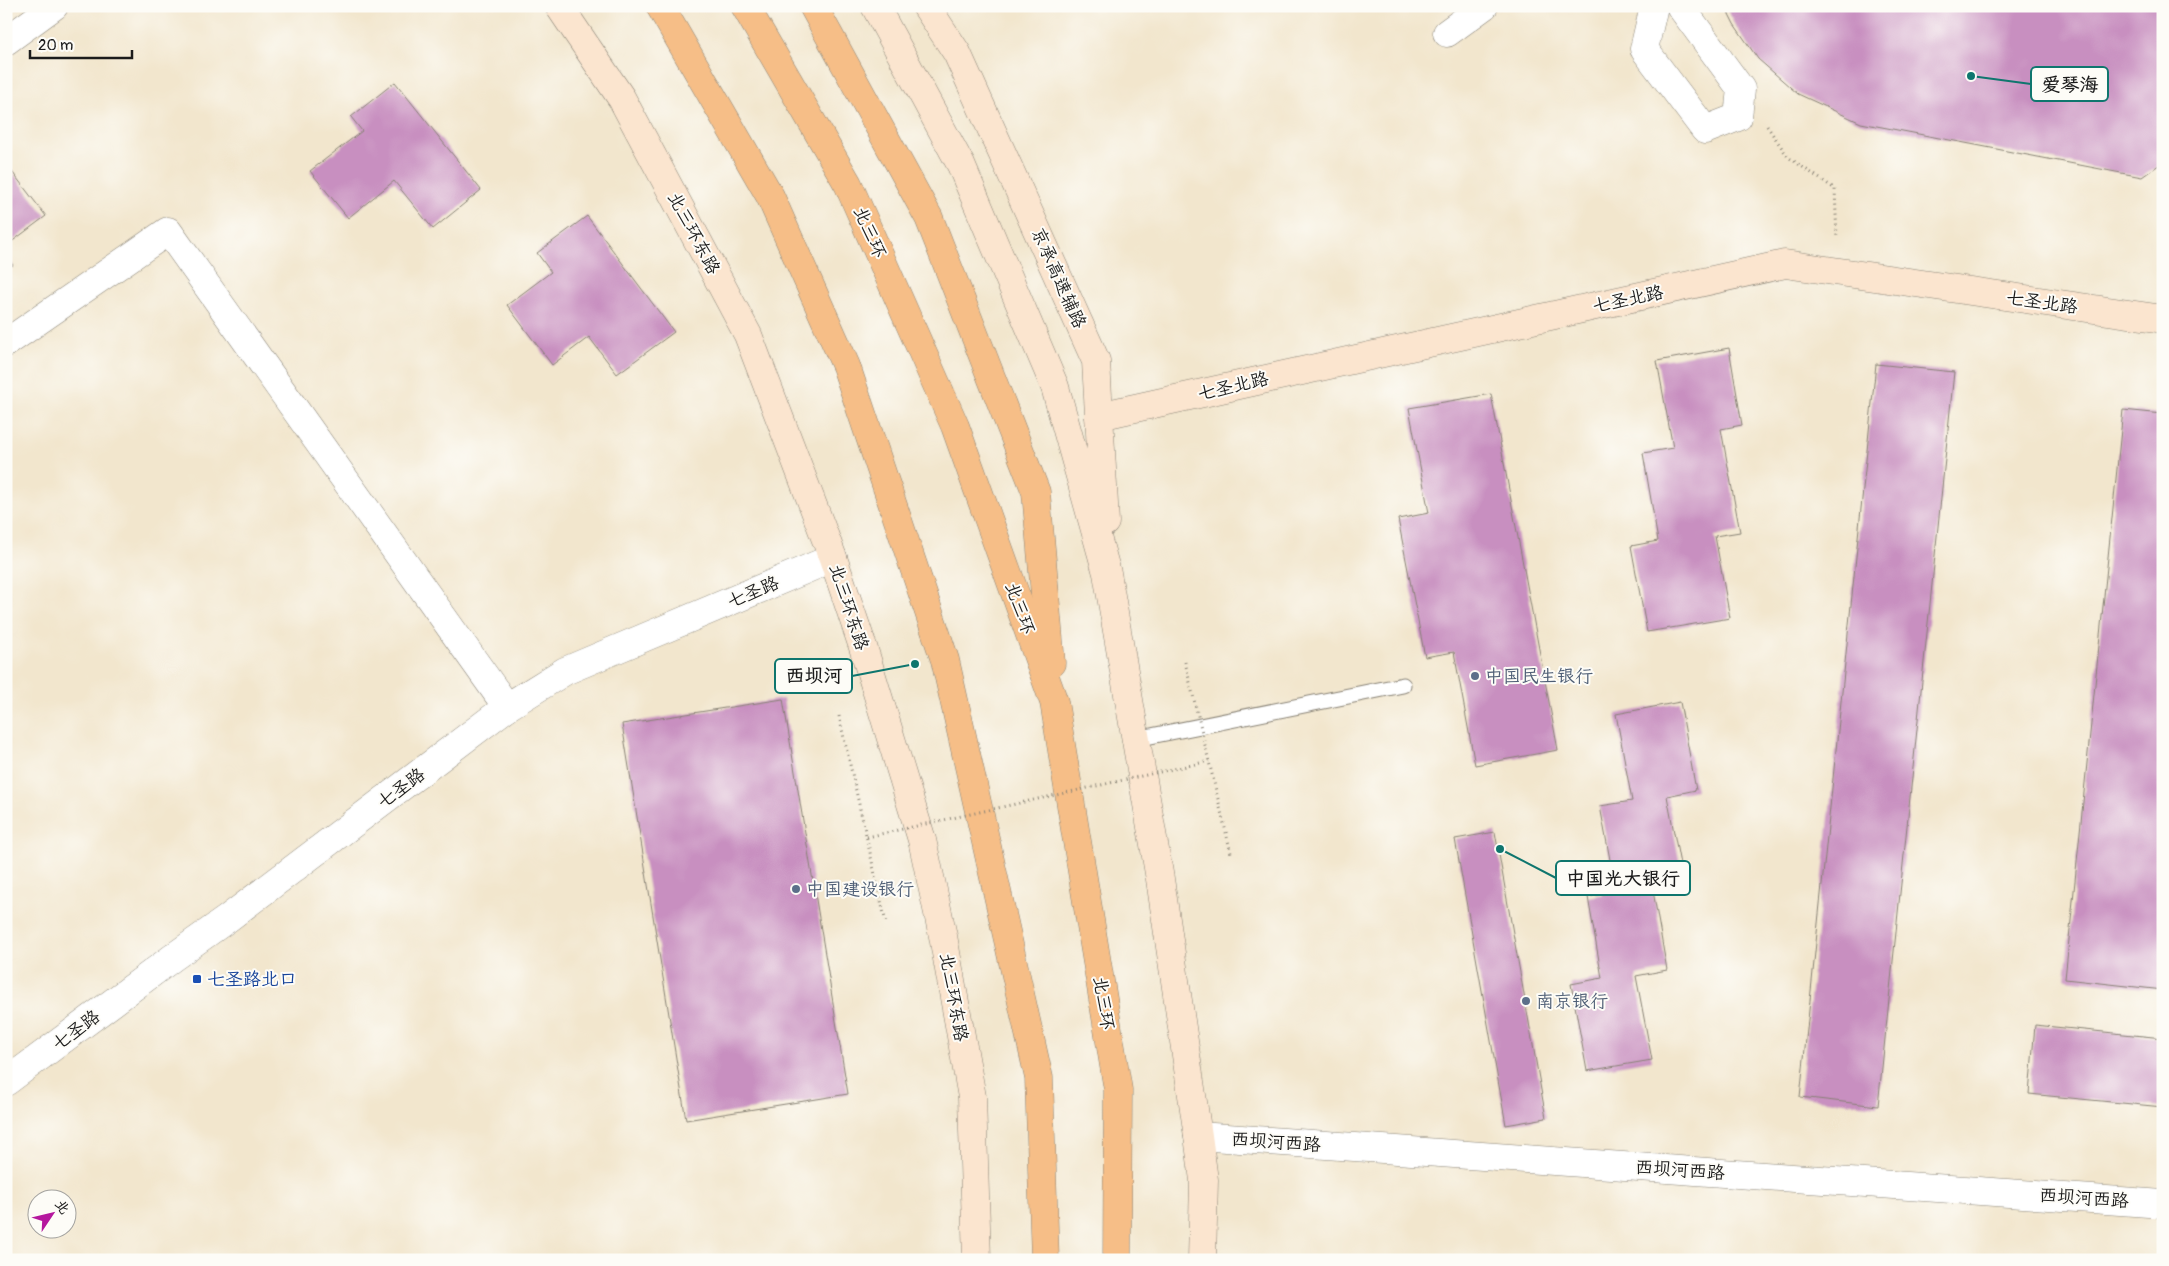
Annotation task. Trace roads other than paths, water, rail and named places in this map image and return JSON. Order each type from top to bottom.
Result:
[{"type":"highway","points":[[660,6],[770,196],[846,366],[945,660],[1039,1078],[1045,1260]]},
{"type":"highway","name":"北三环","points":[[745,6],[848,184],[954,426],[1054,702],[1118,1090],[1117,1260]]},
{"type":"highway","points":[[813,6],[929,218],[1036,492],[1054,702]]},
{"type":"street","points":[[6,41],[54,6]]},
{"type":"street","name":"北三环东路","points":[[560,6],[622,99],[748,335],[833,558],[864,650],[922,840],[943,936],[972,1097],[977,1260]]},
{"type":"street","points":[[875,6],[961,164],[1055,386],[1107,573],[1160,879],[1198,1136],[1204,1180],[1202,1260]]},
{"type":"street","name":"京承高速辅路","points":[[926,6],[957,53],[1096,361],[1107,573]]},
{"type":"street","points":[[1447,33],[1484,6]]},
{"type":"street","points":[[1654,6],[1644,49],[1705,130],[1738,118],[1741,89],[1680,6]]},
{"type":"street","points":[[6,343],[168,231],[507,707]]},
{"type":"street","name":"七圣北路","points":[[1099,416],[1785,264],[2163,319]]},
{"type":"street","name":"七圣路","points":[[6,1082],[235,913],[507,707],[565,671],[833,558]]},
{"type":"street","name":"西坝河西路","points":[[1198,1136],[2163,1204]]},
{"type":"lane","points":[[1136,739],[1402,685]]},
{"type":"place","name":"爱琴海","points":[[1971,76]]},
{"type":"place","name":"西坝河","points":[[915,664]]},
{"type":"place","name":"中国民生银行","points":[[1475,676]]},
{"type":"place","name":"中国光大银行","points":[[1500,849]]},
{"type":"place","name":"中国建设银行","points":[[796,889]]},
{"type":"place","name":"七圣路北口","points":[[197,979]]},
{"type":"place","name":"南京银行","points":[[1526,1001]]}]
